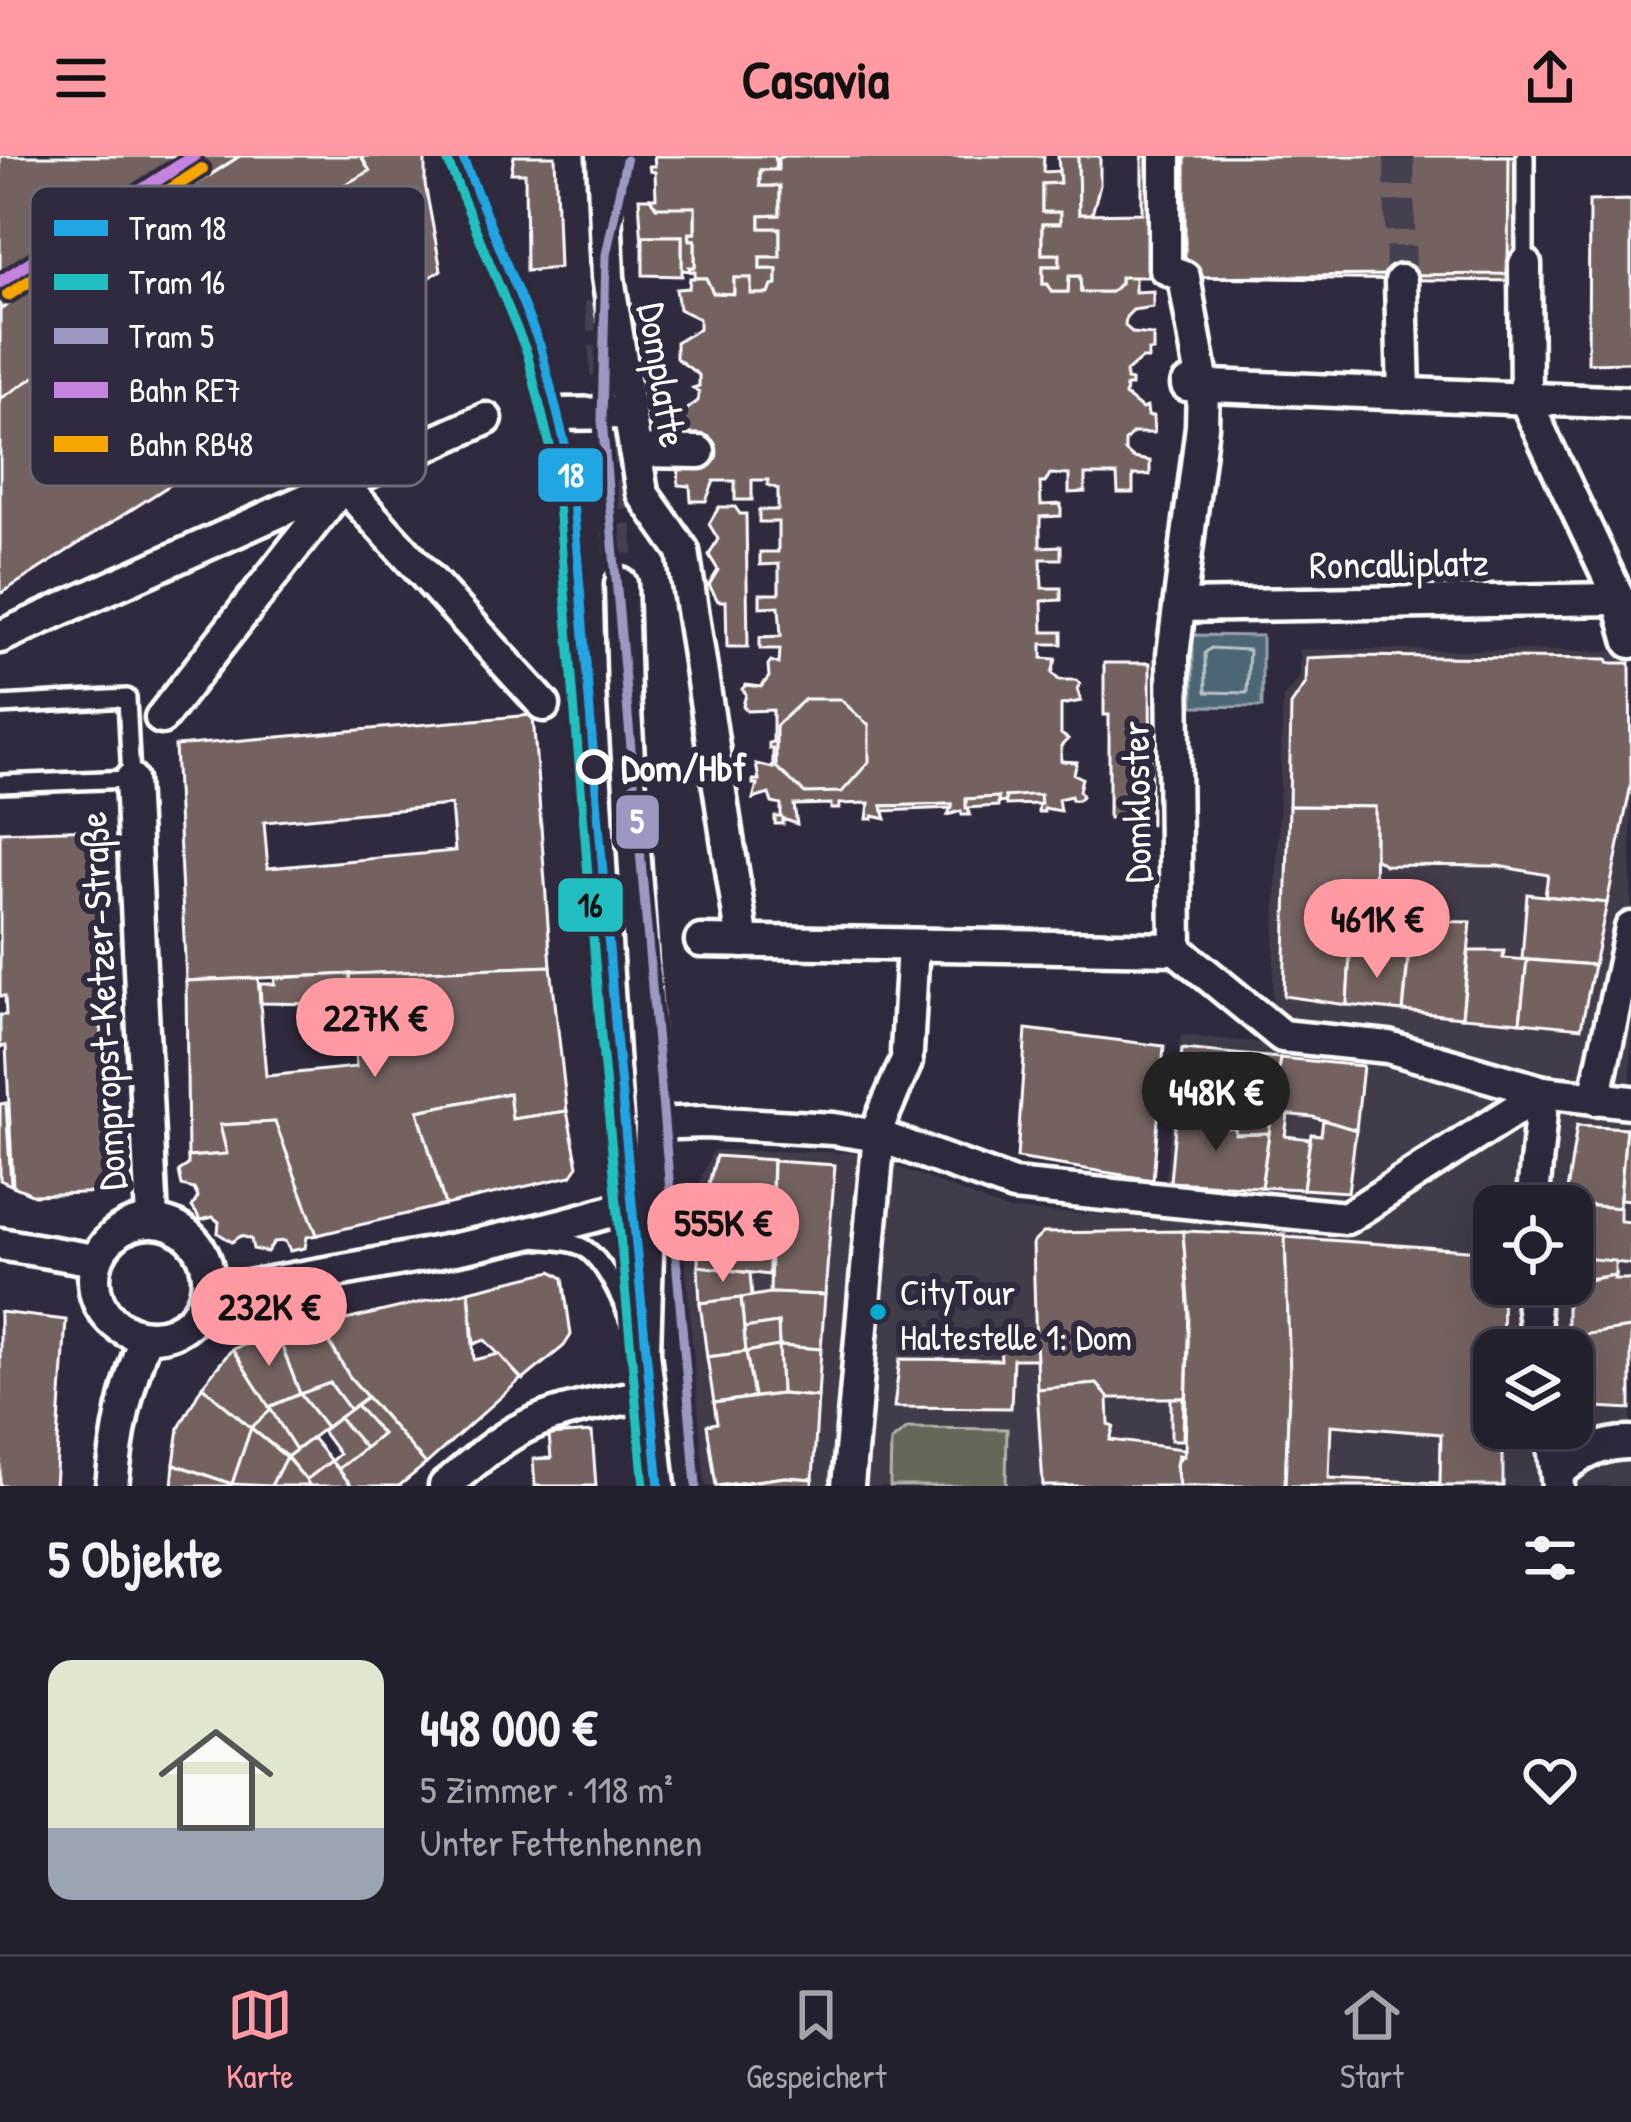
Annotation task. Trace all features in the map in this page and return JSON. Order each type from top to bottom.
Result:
[{"type":"street","name":"Domplatte","points":[[603,156],[608,277],[641,493],[683,551],[679,603],[743,942]]},
{"type":"street","points":[[1165,156],[1165,268],[1184,277],[1192,385],[1202,426],[1180,606]]},
{"type":"street","points":[[1525,264],[1526,401],[1619,598],[1631,642]]},
{"type":"street","points":[[1401,281],[1403,394]]},
{"type":"street","points":[[1192,385],[1631,403]]},
{"type":"street","points":[[556,414],[629,413]]},
{"type":"street","points":[[426,446],[486,419]]},
{"type":"street","points":[[635,451],[700,452]]},
{"type":"street","points":[[0,637],[340,486]]},
{"type":"street","points":[[161,718],[342,486]]},
{"type":"street","points":[[346,486],[544,704]]},
{"type":"street","points":[[622,584],[651,1124],[644,1352],[659,1486]]},
{"type":"street","name":"Roncalliplatz","points":[[1180,606],[1619,598]]},
{"type":"street","name":"Domkloster","points":[[1176,949],[1173,655],[1180,606]]},
{"type":"street","name":"Dompropst-Ketzer-Straße","points":[[131,778],[152,1221]]},
{"type":"street","points":[[1586,1098],[1631,928]]},
{"type":"street","points":[[701,941],[1176,949],[1282,1036],[1388,1047],[1543,1092],[1631,1102]]},
{"type":"street","points":[[848,1486],[880,1122],[906,1057],[913,944]]},
{"type":"street","points":[[651,1124],[833,1129],[879,1136],[1015,1176],[1346,1217],[1543,1092]]},
{"type":"street","points":[[1534,1185],[1543,1092]]},
{"type":"street","points":[[207,1295],[590,1220],[650,1199]]},
{"type":"street","points":[[152,1221],[187,1233],[198,1246],[207,1265],[207,1295],[186,1324],[166,1334],[146,1336],[126,1331],[101,1308],[94,1289],[95,1260],[109,1238],[128,1226],[152,1221]]},
{"type":"street","points":[[0,1244],[95,1260]]},
{"type":"street","points":[[112,1486],[120,1417],[146,1336]]},
{"type":"street","points":[[445,1486],[494,1446],[531,1424],[647,1395]]},
{"type":"street","points":[[1558,1479],[1571,1461],[1602,1447],[1631,1443]]},
{"type":"street","points":[[1554,1449],[1558,1479]]},
{"type":"lane","points":[[1525,156],[1525,264]]},
{"type":"lane","points":[[0,705],[128,698],[131,778],[0,784]]},
{"type":"lane","points":[[128,718],[161,718]]},
{"type":"lane","points":[[508,1235],[580,1245],[591,1254],[619,1295],[644,1352]]},
{"type":"shaded area","points":[[1300,649],[1631,651],[1631,1486],[706,1486],[671,1250],[713,1150],[863,1153],[1007,1210],[1161,1218],[1181,1035],[1271,1044],[1283,697],[1300,677]]},
{"type":"green space","points":[[908,1428],[1007,1429],[1006,1486],[890,1486],[891,1441]]},
{"type":"water","points":[[1193,635],[1262,636],[1262,707],[1193,706]]},
{"type":"building","points":[[0,156],[240,156],[193,186],[30,186],[30,291],[0,310]]},
{"type":"building","points":[[240,156],[361,156],[370,171],[346,186],[193,186]]},
{"type":"building","points":[[361,156],[425,156],[425,186],[342,186],[370,171]]},
{"type":"building","points":[[514,156],[555,156],[559,268],[526,271],[525,173],[511,173]]},
{"type":"building","points":[[654,156],[775,156],[776,170],[760,170],[760,186],[780,186],[780,215],[760,216],[760,228],[780,228],[780,257],[760,257],[760,269],[777,269],[777,285],[769,294],[751,294],[751,278],[734,278],[734,294],[713,293],[706,278],[695,278],[689,267],[695,267],[695,240],[690,240],[689,233],[695,233],[695,207],[660,208],[650,202],[656,198],[655,172],[649,166],[655,166]]},
{"type":"building","points":[[1044,156],[1043,172],[1060,171],[1060,183],[1042,184],[1042,212],[1060,212],[1060,224],[1042,224],[1042,254],[1060,254],[1060,266],[1043,266],[1043,284],[1052,292],[1068,292],[1069,276],[1080,276],[1081,292],[1111,292],[1120,277],[1135,276],[1135,292],[1153,291],[1153,307],[1133,310],[1125,326],[1133,333],[1153,335],[1148,359],[1126,372],[1131,386],[1126,386],[1125,395],[1142,409],[1147,407],[1148,416],[1153,416],[1154,433],[1133,433],[1125,441],[1125,451],[1133,458],[1150,461],[1150,475],[1133,475],[1133,493],[1118,493],[1117,475],[1085,475],[1085,492],[1069,493],[1069,475],[1050,474],[1040,483],[1041,505],[1061,504],[1061,516],[1040,517],[1040,547],[1061,546],[1061,559],[1041,559],[1042,588],[1061,588],[1061,600],[1042,601],[1043,632],[1062,632],[1062,644],[1042,644],[1042,658],[1056,659],[1052,673],[1059,680],[1080,684],[1081,701],[1061,705],[1061,734],[1068,739],[1061,746],[1061,761],[1077,762],[1074,774],[1082,778],[1082,796],[1058,799],[1060,811],[1044,808],[1038,812],[1040,795],[1005,797],[1006,802],[998,803],[998,797],[966,799],[970,815],[961,811],[948,815],[952,804],[882,806],[886,819],[867,819],[869,803],[839,804],[839,809],[831,809],[831,804],[794,805],[797,824],[783,819],[783,824],[775,824],[775,817],[781,817],[781,805],[772,803],[769,794],[753,799],[757,784],[753,780],[759,780],[756,764],[773,768],[769,743],[773,742],[773,710],[747,711],[742,689],[761,687],[769,677],[771,661],[779,664],[780,649],[760,649],[760,637],[781,636],[779,606],[760,607],[760,594],[779,594],[779,564],[760,565],[760,552],[778,552],[778,522],[759,522],[759,510],[778,510],[778,489],[768,485],[768,480],[752,480],[752,500],[735,500],[735,481],[714,481],[706,501],[691,501],[690,486],[678,485],[681,435],[677,417],[698,401],[699,392],[693,388],[699,386],[699,375],[676,358],[676,342],[699,329],[699,319],[679,309],[676,289],[689,288],[690,278],[706,278],[713,293],[734,294],[734,278],[751,278],[751,294],[769,294],[777,285],[777,269],[760,269],[760,257],[780,257],[780,228],[760,228],[760,216],[780,215],[780,186],[760,186],[760,170],[778,170],[778,158]]},
{"type":"building","points":[[1058,156],[1078,156],[1079,214],[1142,213],[1142,156],[1185,156],[1184,277],[1120,277],[1111,292],[1081,292],[1080,276],[1069,276],[1068,292],[1052,292],[1043,284],[1043,266],[1060,266],[1060,254],[1042,254],[1042,224],[1060,224],[1060,212],[1042,212],[1042,184],[1060,183]]},
{"type":"building","points":[[1078,156],[1100,156],[1100,185],[1092,214],[1079,214]]},
{"type":"building","points":[[1185,156],[1517,156],[1517,281],[1184,277]]},
{"type":"building","points":[[1185,156],[1509,156],[1508,274],[1185,277]]},
{"type":"building","points":[[426,189],[441,270],[426,280]]},
{"type":"building","points":[[639,198],[650,198],[656,207],[695,207],[695,233],[689,233],[690,240],[695,240],[695,267],[689,267],[690,271],[682,270],[682,236],[643,236],[642,245]]},
{"type":"building","points":[[1631,200],[1631,362],[1588,363],[1589,201]]},
{"type":"building","points":[[643,236],[682,236],[682,276],[643,275]]},
{"type":"building","points":[[30,291],[30,388],[0,407],[0,310]]},
{"type":"building","points":[[30,380],[30,486],[168,486],[0,594],[0,399]]},
{"type":"building","points":[[719,507],[735,507],[746,514],[748,647],[727,647],[726,601],[718,601],[709,585],[718,570],[709,555],[718,539],[709,524]]},
{"type":"building","points":[[1307,658],[1630,663],[1631,785],[1607,903],[1545,896],[1548,875],[1498,866],[1385,865],[1375,858],[1375,807],[1289,806],[1291,705],[1306,683]]},
{"type":"building","points":[[1104,663],[1150,663],[1151,824],[1143,824],[1143,812],[1109,818]]},
{"type":"building","points":[[805,699],[840,699],[869,726],[869,762],[842,792],[805,793],[776,767],[776,726]]},
{"type":"building","points":[[533,715],[551,966],[186,981],[175,746]],"holes":[[[451,805],[455,851],[268,868],[264,822]]]},
{"type":"building","points":[[1040,795],[1041,804],[1006,805],[1005,797]]},
{"type":"building","points":[[998,797],[998,806],[966,808],[966,799]]},
{"type":"building","points":[[952,804],[952,808],[883,811],[882,806]]},
{"type":"building","points":[[1289,806],[1375,807],[1374,918],[1386,917],[1384,955],[1350,954],[1347,1005],[1284,996]]},
{"type":"building","points":[[97,829],[105,1192],[34,1195],[13,1186],[6,1046],[0,1047],[0,1015],[6,1015],[5,996],[0,996],[0,832]]},
{"type":"building","points":[[1527,894],[1607,903],[1594,965],[1522,959]]},
{"type":"building","points":[[1412,921],[1471,922],[1462,1017],[1403,1011]]},
{"type":"building","points":[[1469,951],[1504,951],[1503,958],[1527,960],[1520,1022],[1462,1017]]},
{"type":"building","points":[[1350,954],[1408,956],[1403,1011],[1347,1005]]},
{"type":"building","points":[[1527,960],[1594,965],[1581,1028],[1520,1022]]},
{"type":"building","points":[[551,966],[567,1111],[512,1119],[509,1093],[418,1111],[445,1205],[317,1235],[275,1122],[220,1125],[227,1154],[188,1157],[186,981],[258,978],[266,1076],[356,1067],[350,974]]},
{"type":"building","points":[[350,974],[351,995],[318,1004],[261,1003],[260,984],[275,984],[275,978]]},
{"type":"building","points":[[1026,1029],[1164,1046],[1153,1180],[1017,1158]]},
{"type":"building","points":[[1182,1049],[1280,1058],[1269,1133],[1235,1134],[1235,1127],[1215,1128],[1215,1118],[1176,1115]]},
{"type":"building","points":[[1280,1058],[1363,1066],[1356,1130],[1313,1117],[1272,1113]]},
{"type":"building","points":[[509,1093],[512,1119],[567,1111],[578,1166],[571,1176],[445,1205],[418,1111]]},
{"type":"building","points":[[6,1103],[11,1185],[0,1180],[0,1104]]},
{"type":"building","points":[[1272,1113],[1288,1115],[1285,1136],[1310,1139],[1303,1189],[1261,1187]]},
{"type":"building","points":[[1176,1115],[1215,1118],[1215,1128],[1235,1127],[1235,1134],[1269,1133],[1261,1187],[1170,1182]]},
{"type":"building","points":[[1323,1120],[1356,1130],[1348,1192],[1303,1189],[1311,1134],[1321,1135]]},
{"type":"building","points":[[275,1122],[317,1235],[307,1237],[305,1248],[290,1251],[285,1241],[274,1242],[267,1252],[253,1249],[251,1239],[241,1236],[232,1242],[218,1233],[219,1222],[213,1217],[201,1220],[192,1207],[198,1197],[194,1189],[182,1186],[179,1171],[188,1165],[188,1157],[227,1154],[220,1125]]},
{"type":"building","points":[[1577,1125],[1626,1128],[1619,1208],[1593,1206],[1593,1185],[1568,1185]]},
{"type":"building","points":[[1626,1128],[1631,1129],[1631,1200],[1620,1199]]},
{"type":"building","points":[[716,1156],[773,1160],[769,1254],[745,1254],[747,1230],[727,1228],[729,1212],[704,1203]]},
{"type":"building","points":[[773,1161],[835,1165],[825,1295],[770,1293]]},
{"type":"building","points":[[704,1203],[729,1212],[727,1228],[747,1230],[745,1254],[769,1254],[769,1275],[698,1266],[691,1244],[696,1226],[704,1227]]},
{"type":"building","points":[[1593,1206],[1620,1208],[1620,1221],[1631,1222],[1631,1264],[1593,1259]]},
{"type":"building","points":[[1183,1231],[1189,1315],[1186,1398],[1109,1398],[1097,1384],[1037,1389],[1033,1243],[1043,1233]]},
{"type":"building","points":[[1183,1231],[1285,1235],[1290,1373],[1285,1486],[1179,1486],[1176,1465],[1185,1450],[1189,1315]]},
{"type":"building","points":[[1285,1237],[1473,1250],[1473,1305],[1502,1305],[1503,1329],[1473,1329],[1473,1449],[1503,1449],[1503,1486],[1285,1486],[1290,1373]],"holes":[[[1331,1425],[1441,1434],[1440,1483],[1329,1478]]]},
{"type":"building","points":[[1593,1259],[1615,1261],[1615,1275],[1593,1278]]},
{"type":"building","points":[[698,1266],[750,1273],[752,1297],[700,1303]]},
{"type":"building","points":[[552,1271],[563,1278],[571,1335],[523,1380],[485,1340],[474,1344],[469,1291]]},
{"type":"building","points":[[1615,1275],[1614,1279],[1631,1279],[1631,1328],[1593,1333],[1593,1329],[1567,1329],[1567,1305],[1593,1305],[1593,1279]]},
{"type":"building","points":[[469,1291],[474,1360],[499,1354],[521,1379],[426,1464],[349,1376],[320,1326]]},
{"type":"building","points":[[770,1293],[825,1295],[821,1349],[779,1346],[778,1323],[744,1328],[741,1298]]},
{"type":"building","points":[[741,1298],[746,1352],[707,1357],[700,1303]]},
{"type":"building","points":[[0,1312],[66,1320],[55,1486],[0,1486]]},
{"type":"building","points":[[317,1322],[367,1397],[350,1410],[330,1383],[300,1394],[277,1334]]},
{"type":"building","points":[[778,1323],[779,1346],[746,1352],[744,1328]]},
{"type":"building","points":[[1631,1328],[1631,1409],[1596,1407],[1593,1333]]},
{"type":"building","points":[[277,1334],[300,1394],[269,1407],[232,1349]]},
{"type":"building","points":[[1036,1344],[1037,1359],[1013,1359],[1011,1408],[894,1407],[900,1359],[1001,1360],[1000,1345]]},
{"type":"building","points":[[779,1346],[821,1349],[818,1397],[781,1394]]},
{"type":"building","points":[[779,1346],[781,1394],[754,1397],[746,1352]]},
{"type":"building","points":[[232,1349],[271,1410],[251,1428],[202,1386]]},
{"type":"building","points":[[746,1352],[754,1397],[714,1403],[707,1357]]},
{"type":"building","points":[[330,1383],[350,1410],[326,1427],[300,1394]]},
{"type":"building","points":[[1097,1384],[1108,1397],[1109,1425],[1114,1427],[1110,1440],[1183,1449],[1184,1456],[1178,1455],[1176,1465],[1179,1486],[1043,1486],[1037,1389]]},
{"type":"building","points":[[202,1386],[251,1428],[232,1484],[174,1464],[179,1428]]},
{"type":"building","points":[[300,1394],[326,1427],[296,1450],[269,1407]]},
{"type":"building","points":[[781,1394],[818,1397],[813,1479],[785,1477],[716,1486],[707,1425],[717,1423],[714,1403]]},
{"type":"building","points":[[367,1397],[426,1464],[399,1486],[352,1486],[338,1469],[382,1434],[356,1405]]},
{"type":"building","points":[[1171,1398],[1184,1398],[1183,1440],[1171,1440]]},
{"type":"building","points":[[356,1405],[382,1434],[365,1448],[339,1418]]},
{"type":"building","points":[[271,1410],[296,1450],[287,1457],[251,1428]]},
{"type":"building","points":[[339,1418],[365,1448],[338,1469],[331,1461],[339,1454],[322,1431]]},
{"type":"building","points":[[251,1428],[286,1457],[271,1486],[232,1484]]},
{"type":"building","points":[[592,1432],[596,1486],[535,1486],[533,1459],[551,1458],[549,1435]]},
{"type":"building","points":[[312,1438],[331,1461],[306,1480],[287,1457]]},
{"type":"building","points":[[286,1457],[306,1480],[310,1486],[271,1486]]},
{"type":"building","points":[[331,1461],[352,1486],[310,1486],[306,1480]]},
{"type":"building","points":[[174,1464],[232,1484],[172,1486]]},
{"type":"building","points":[[785,1477],[813,1479],[812,1486],[721,1486]]},
{"type":"tunnel","points":[[1399,156],[1401,281]]},
{"type":"tunnel","points":[[600,300],[621,584]]},
{"type":"tram line","name":"18","points":[[462,156],[541,348],[570,464],[616,1035],[659,1486]]},
{"type":"tram line","name":"5","points":[[626,160],[606,255],[602,420],[696,1485]]},
{"type":"tram line","name":"16","points":[[448,162],[527,353],[555,466],[601,1036],[644,1486]]},
{"type":"rail line","name":"RE7","points":[[148,186],[194,156]]},
{"type":"rail line","name":"RB48","points":[[176,186],[202,169]]},
{"type":"rail line","name":"RE7","points":[[0,282],[30,263]]},
{"type":"rail line","name":"RB48","points":[[8,295],[30,281]]},
{"type":"place","name":"Dom/Hbf","points":[[594,767]]},
{"type":"place","name":"CityTour Haltestelle 1: Dom","points":[[878,1312]]}]
